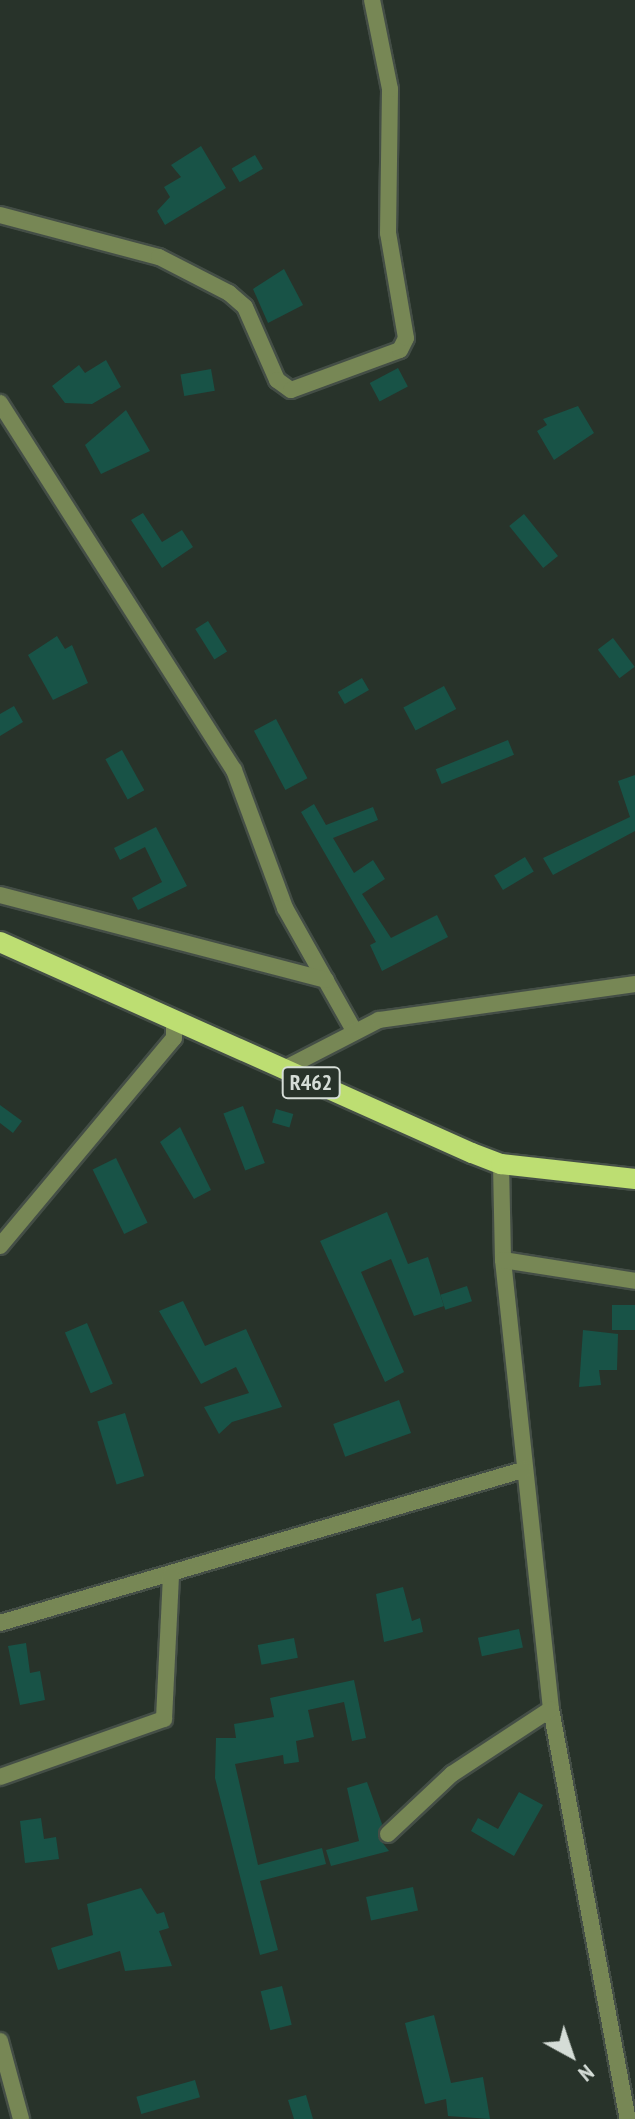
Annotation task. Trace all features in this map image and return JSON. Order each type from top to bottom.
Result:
[{"type":"main road","name":"R462","points":[[0,942],[282,1070],[501,1164],[635,1179]]},
{"type":"street","points":[[0,215],[159,257],[229,293],[245,307],[277,380],[291,390],[400,350],[406,338],[388,233],[390,89],[372,0]]},
{"type":"street","points":[[0,403],[234,770],[285,908],[355,1032]]},
{"type":"street","points":[[0,895],[326,980]]},
{"type":"street","points":[[282,1070],[355,1032],[434,1007],[635,984]]},
{"type":"street","points":[[0,1246],[174,1038],[174,1022]]},
{"type":"street","points":[[501,1164],[503,1260],[523,1470],[551,1709],[628,2119]]},
{"type":"street","points":[[503,1260],[635,1281]]},
{"type":"street","points":[[0,1623],[523,1470]]},
{"type":"street","points":[[0,1777],[164,1719],[171,1574]]},
{"type":"street","points":[[388,1834],[452,1774],[551,1709]]},
{"type":"street","points":[[0,2041],[21,2119]]},
{"type":"building","points":[[201,146],[226,188],[165,225],[157,211],[170,197],[164,187],[181,177],[171,165]]},
{"type":"building","points":[[255,155],[263,169],[240,182],[232,168]]},
{"type":"building","points":[[284,269],[303,305],[268,323],[253,289]]},
{"type":"building","points":[[106,360],[121,387],[92,404],[65,403],[52,386],[79,365],[85,373]]},
{"type":"building","points":[[398,368],[408,387],[380,402],[370,383]]},
{"type":"building","points":[[211,369],[215,391],[184,396],[180,374]]},
{"type":"building","points":[[578,406],[594,433],[554,460],[537,431],[547,425],[543,419]]},
{"type":"building","points":[[126,410],[150,451],[101,474],[85,445]]},
{"type":"building","points":[[143,513],[162,542],[182,530],[193,547],[162,568],[131,520]]},
{"type":"building","points":[[524,514],[558,556],[543,568],[509,526]]},
{"type":"building","points":[[208,621],[227,652],[214,659],[195,629]]},
{"type":"building","points":[[57,636],[65,649],[72,645],[88,683],[53,700],[28,655]]},
{"type":"building","points":[[613,638],[635,667],[619,678],[598,649]]},
{"type":"building","points":[[362,678],[369,690],[345,704],[338,692]]},
{"type":"building","points":[[444,686],[456,709],[416,731],[403,708]]},
{"type":"building","points":[[14,706],[23,722],[0,736],[0,714]]},
{"type":"building","points":[[276,719],[307,778],[285,790],[254,731]]},
{"type":"building","points":[[508,740],[514,755],[442,784],[436,769]]},
{"type":"building","points":[[122,750],[144,790],[128,799],[105,759]]},
{"type":"building","points":[[635,775],[635,831],[553,875],[543,858],[630,817],[618,781]]},
{"type":"building","points":[[314,804],[326,825],[373,807],[378,820],[333,838],[354,873],[373,860],[385,879],[362,894],[391,938],[437,915],[448,937],[382,971],[370,945],[376,942],[301,812]]},
{"type":"building","points":[[156,827],[187,886],[138,910],[132,898],[162,882],[145,847],[120,860],[114,848]]},
{"type":"building","points":[[525,857],[534,872],[503,890],[494,876]]},
{"type":"building","points":[[0,1105],[22,1121],[13,1133],[0,1123]]},
{"type":"building","points":[[243,1106],[265,1163],[245,1170],[223,1114]]},
{"type":"building","points":[[276,1109],[293,1114],[289,1127],[272,1122]]},
{"type":"building","points":[[180,1127],[211,1190],[194,1199],[160,1142]]},
{"type":"building","points":[[116,1158],[148,1223],[124,1234],[93,1169]]},
{"type":"building","points":[[387,1212],[408,1264],[428,1257],[444,1306],[414,1316],[391,1259],[361,1272],[404,1372],[385,1382],[320,1241]]},
{"type":"building","points":[[467,1286],[472,1301],[445,1310],[440,1295]]},
{"type":"building","points":[[183,1301],[205,1346],[246,1329],[282,1407],[232,1422],[219,1434],[204,1407],[249,1393],[236,1367],[201,1384],[159,1311]]},
{"type":"building","points":[[612,1305],[635,1305],[635,1330],[612,1330]]},
{"type":"building","points":[[87,1323],[113,1384],[91,1393],[65,1332]]},
{"type":"building","points":[[583,1330],[618,1334],[617,1370],[599,1370],[601,1385],[579,1387]]},
{"type":"building","points":[[399,1400],[411,1433],[345,1457],[333,1424]]},
{"type":"building","points":[[125,1413],[144,1476],[117,1485],[97,1421]]},
{"type":"building","points":[[403,1587],[412,1621],[420,1618],[423,1632],[384,1642],[376,1594]]},
{"type":"building","points":[[519,1629],[523,1648],[482,1656],[478,1638]]},
{"type":"building","points":[[294,1638],[298,1658],[261,1665],[258,1645]]},
{"type":"building","points":[[26,1643],[30,1673],[40,1671],[45,1700],[20,1705],[8,1646]]},
{"type":"building","points":[[354,1680],[366,1738],[352,1741],[344,1702],[308,1710],[314,1737],[296,1741],[299,1762],[284,1764],[283,1755],[235,1764],[258,1865],[322,1848],[326,1864],[260,1881],[278,1950],[260,1955],[215,1778],[216,1738],[236,1738],[234,1724],[274,1717],[270,1698]]},
{"type":"building","points":[[367,1782],[382,1824],[378,1837],[389,1851],[331,1866],[326,1850],[359,1841],[347,1788]]},
{"type":"building","points":[[519,1792],[543,1805],[514,1856],[471,1831],[478,1818],[498,1829]]},
{"type":"building","points":[[41,1818],[44,1839],[56,1837],[59,1859],[25,1863],[20,1821]]},
{"type":"building","points":[[413,1887],[418,1910],[371,1920],[366,1897]]},
{"type":"building","points":[[141,1888],[157,1914],[164,1912],[169,1928],[159,1931],[172,1966],[125,1971],[120,1951],[58,1970],[51,1948],[93,1935],[87,1904]]},
{"type":"building","points":[[282,1986],[292,2025],[270,2030],[261,1991]]},
{"type":"building","points":[[434,2015],[451,2083],[483,2077],[490,2119],[448,2116],[446,2099],[425,2104],[405,2023]]},
{"type":"building","points":[[195,2080],[200,2097],[141,2114],[136,2097]]},
{"type":"building","points":[[306,2095],[313,2119],[294,2119],[288,2100]]}]
